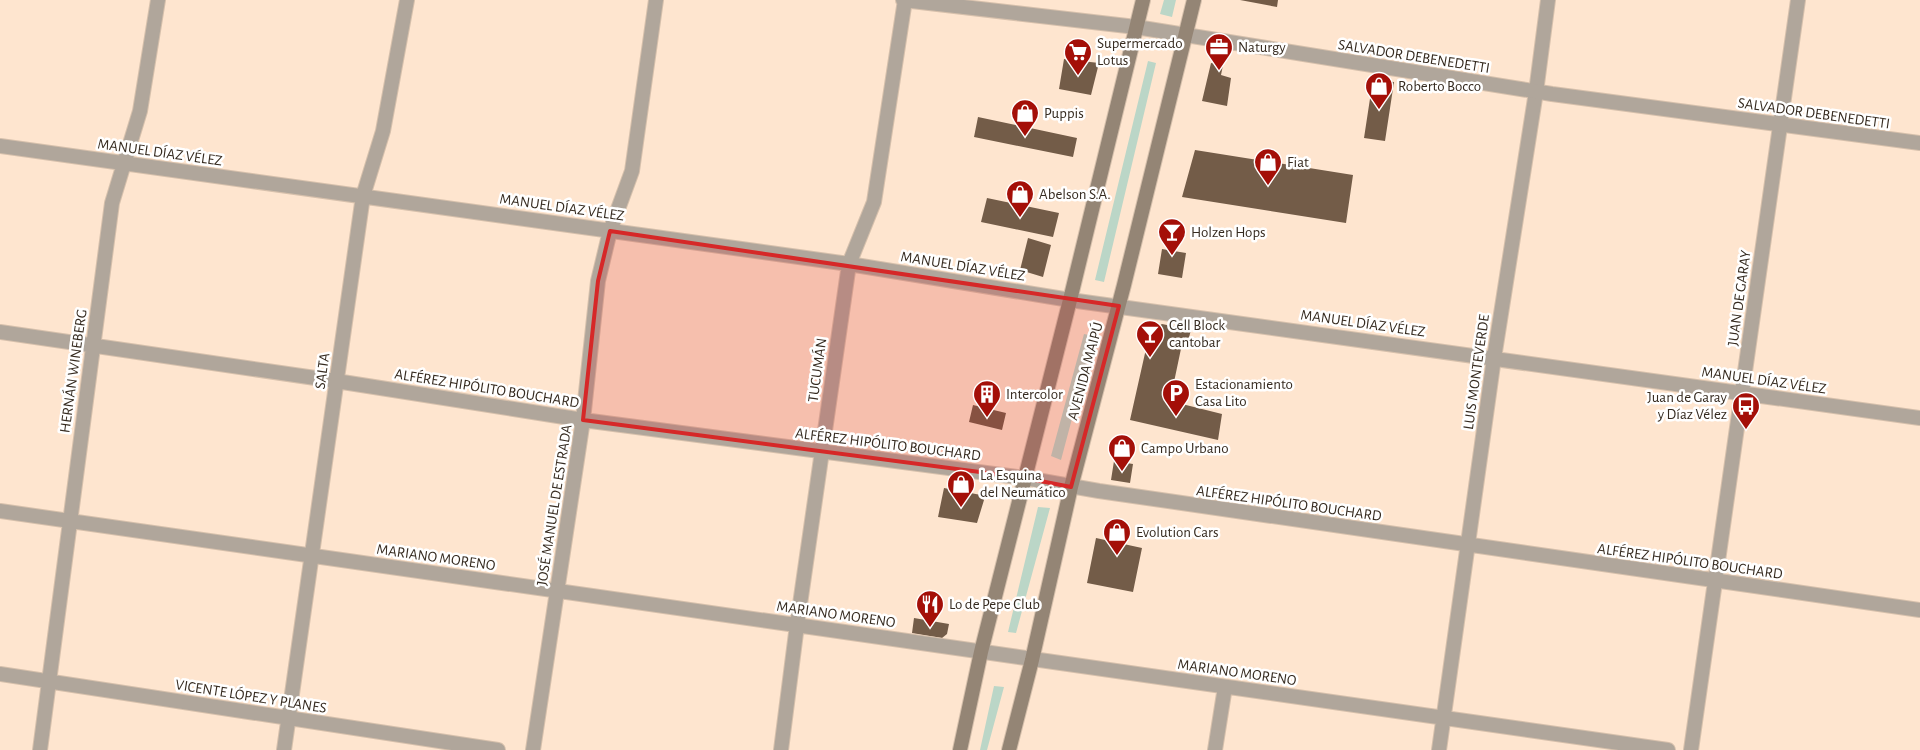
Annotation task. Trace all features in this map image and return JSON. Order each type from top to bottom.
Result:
[{"type":"main road","name":"AVENIDA MAIPÚ","points":[[960,750],[981,652],[1143,0]]},
{"type":"main road","name":"AVENIDA MAIPÚ","points":[[1009,750],[1032,660],[1071,487],[1119,306],[1194,0]]},
{"type":"street","name":"HERNÁN WINEBERG","points":[[40,750],[112,203],[140,111],[158,0]]},
{"type":"street","name":"SALTA","points":[[284,750],[364,196],[383,131],[407,0]]},
{"type":"street","name":"JOSÉ MANUEL DE ESTRADA","points":[[533,750],[584,420],[598,282],[610,231],[632,171],[656,0]]},
{"type":"street","name":"SALVADOR DEBENEDETTI","points":[[904,0],[1136,27],[1536,92],[1920,144]]},
{"type":"street","name":"TUCUMÁN","points":[[781,750],[849,264],[874,202],[904,0]]},
{"type":"street","name":"LUIS MONTEVERDE","points":[[1439,750],[1494,358],[1536,92],[1548,0]]},
{"type":"street","name":"JUAN DE GARAY","points":[[1691,750],[1798,0]]},
{"type":"street","name":"MANUEL DÍAZ VÉLEZ","points":[[0,146],[849,264],[1070,300],[1920,418]]},
{"type":"street","name":"ALFÉREZ HIPÓLITO BOUCHARD","points":[[0,332],[93,344],[584,420],[1025,478],[1071,487],[1468,546],[1920,610]]},
{"type":"street","name":"MARIANO MORENO","points":[[0,511],[1668,750]]},
{"type":"street","name":"VICENTE LÓPEZ Y PLANES","points":[[0,674],[498,750]]},
{"type":"street","points":[[1215,750],[1226,687]]},
{"type":"highlighted area","points":[[610,231],[1119,306],[1071,487],[1025,478],[583,420],[598,281]]},
{"type":"green space","points":[[1164,0],[1176,0],[1172,17],[1160,14]]},
{"type":"green space","points":[[1148,61],[1156,63],[1104,282],[1095,280]]},
{"type":"green space","points":[[1084,334],[1094,336],[1061,460],[1051,456]]},
{"type":"green space","points":[[1038,507],[1050,508],[1016,633],[1008,632]]},
{"type":"green space","points":[[994,686],[1004,687],[987,750],[980,750]]},
{"type":"building","points":[[1240,0],[1278,0],[1277,7]]},
{"type":"building","name":"Supermercado Lotus","points":[[1064,59],[1099,63],[1091,95],[1059,89]]},
{"type":"building","points":[[1211,63],[1223,65],[1221,75],[1231,78],[1227,106],[1202,101]]},
{"type":"building","name":"Roberto Bocco","points":[[1373,79],[1394,82],[1385,141],[1364,138]]},
{"type":"building","name":"Puppis","points":[[978,117],[1077,138],[1073,157],[974,137]]},
{"type":"building","name":"Fiat","points":[[1195,150],[1353,175],[1346,223],[1182,197]]},
{"type":"building","name":"Abelson S.A.","points":[[987,198],[1059,213],[1053,237],[981,222]]},
{"type":"building","points":[[1028,238],[1051,245],[1043,277],[1020,270]]},
{"type":"building","points":[[1162,249],[1186,253],[1182,278],[1158,274]]},
{"type":"building","points":[[1162,324],[1191,330],[1187,345],[1182,344],[1170,401],[1222,414],[1218,440],[1130,420],[1150,331]]},
{"type":"building","name":"Intercolor","points":[[973,405],[1006,413],[1002,430],[969,422]]},
{"type":"building","name":"Campo Urbano","points":[[1114,461],[1133,464],[1130,483],[1111,480]]},
{"type":"building","name":"La Esquina del Neumático","points":[[944,488],[981,495],[984,500],[977,523],[938,517]]},
{"type":"building","points":[[1096,538],[1142,548],[1133,592],[1087,583]]},
{"type":"building","name":"Lo de Pepe Club","points":[[914,618],[949,624],[947,634],[942,638],[912,633]]},
{"type":"place","name":"Naturgy","points":[[1219,71]]},
{"type":"place","name":"Supermercado Lotus","points":[[1078,76]]},
{"type":"place","name":"Roberto Bocco","points":[[1379,110]]},
{"type":"place","name":"Puppis","points":[[1025,137]]},
{"type":"place","name":"Fiat","points":[[1268,186]]},
{"type":"place","name":"Abelson S.A.","points":[[1020,218]]},
{"type":"place","name":"Holzen Hops","points":[[1172,256]]},
{"type":"place","name":"Cell Block cantobar","points":[[1150,358]]},
{"type":"place","name":"Estacionamiento Casa Lito","points":[[1176,417]]},
{"type":"place","name":"Intercolor","points":[[987,418]]},
{"type":"place","name":"Juan de Garay y Díaz Vélez","points":[[1746,430]]},
{"type":"place","name":"Campo Urbano","points":[[1122,472]]},
{"type":"place","name":"La Esquina del Neumático","points":[[961,508]]},
{"type":"place","name":"Evolution Cars","points":[[1117,556]]},
{"type":"place","name":"Lo de Pepe Club","points":[[930,628]]}]
